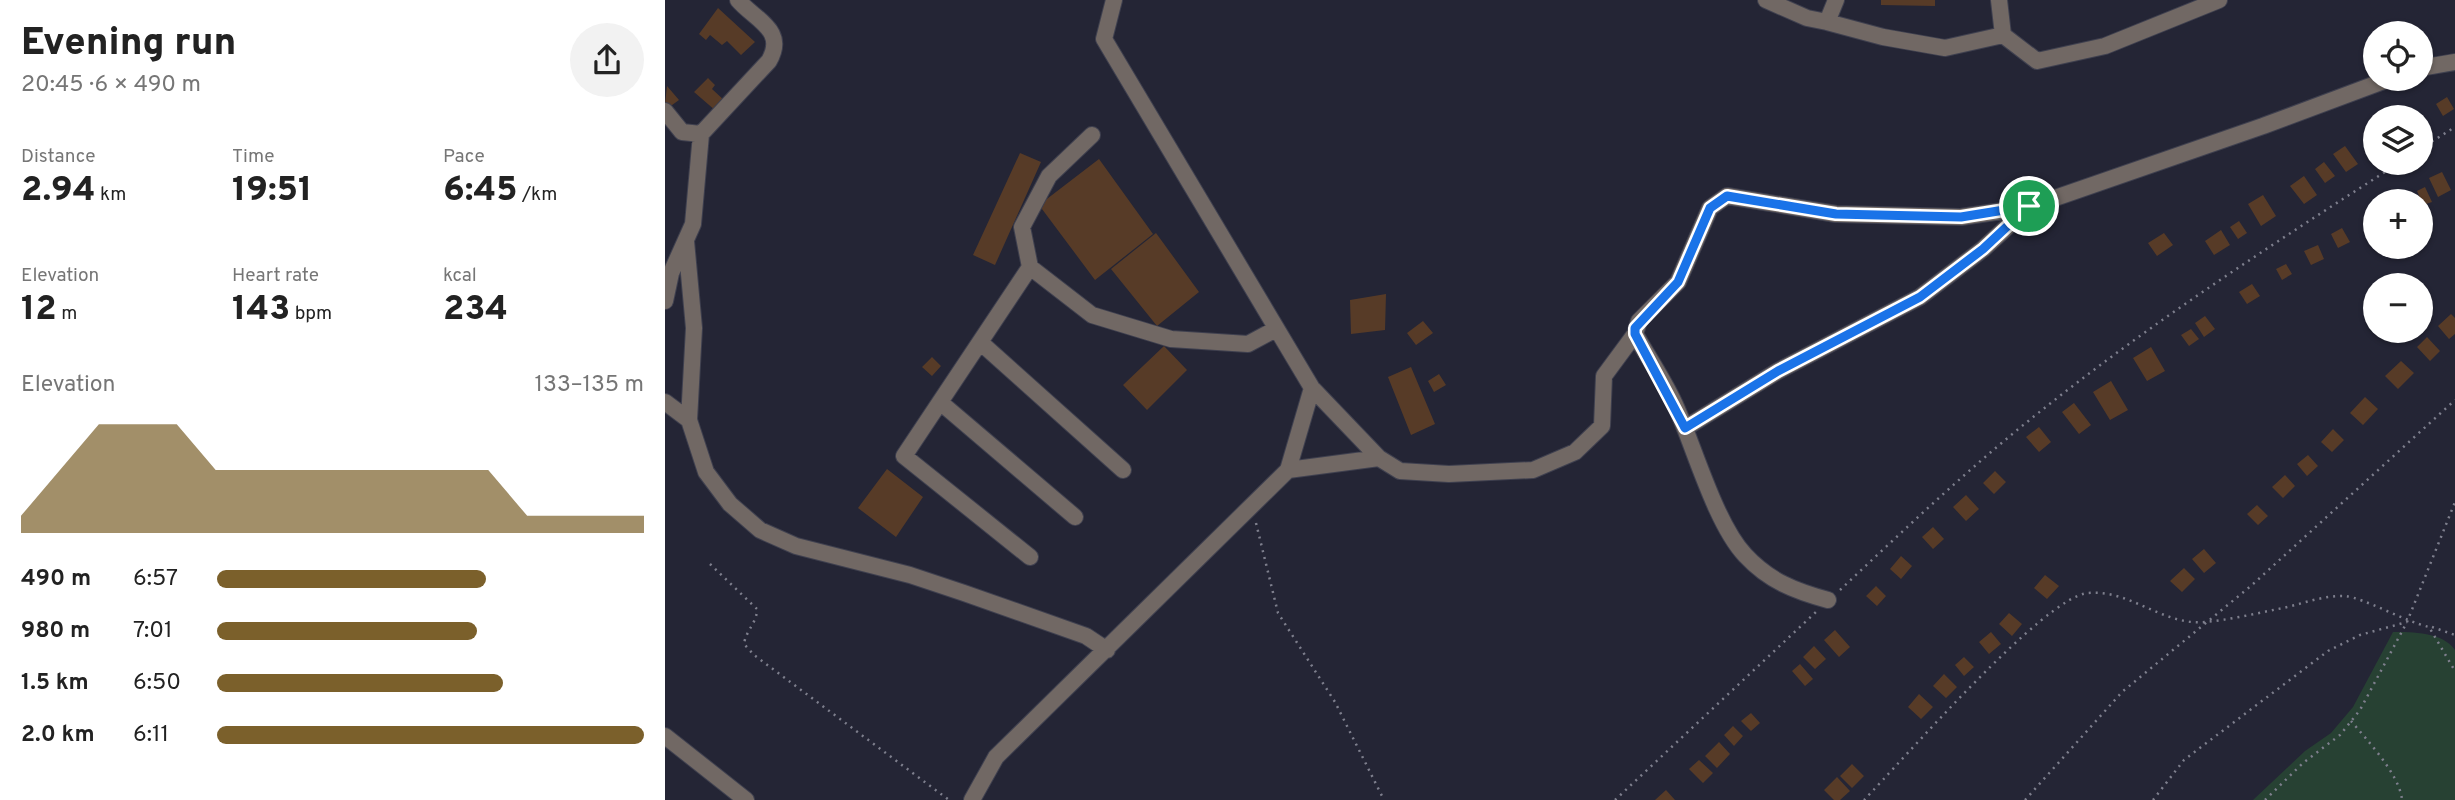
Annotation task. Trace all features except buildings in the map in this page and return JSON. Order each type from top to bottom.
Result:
[{"type":"street","points":[[665,300],[668,270],[693,224],[701,134],[753,81],[775,51],[775,39],[766,24],[738,0]]},
{"type":"street","points":[[1114,0],[1104,39],[1276,329],[1312,388],[1379,458],[1401,471],[1449,474],[1533,470],[1575,452],[1602,426],[1604,376],[1635,334],[1639,321],[1678,282],[1710,208],[1727,196],[1836,214],[1961,217],[2029,206],[2363,89]]},
{"type":"street","points":[[1766,0],[1807,18],[1883,37],[1945,48],[2003,35]]},
{"type":"street","points":[[1827,22],[1836,0]]},
{"type":"street","points":[[1999,0],[2003,35],[2037,61],[2105,46],[2219,0]]},
{"type":"street","points":[[2433,66],[2455,62]]},
{"type":"street","points":[[671,122],[701,134]]},
{"type":"street","points":[[1091,135],[1049,176],[1022,226],[1030,267],[1092,315],[1171,339],[1248,344],[1276,329]]},
{"type":"street","points":[[1685,428],[1778,371],[1920,297],[1983,249],[2029,206]]},
{"type":"street","points":[[686,241],[694,328],[688,420],[706,472],[730,504],[760,530],[796,546],[910,575],[1086,636],[1107,650]]},
{"type":"street","points":[[1030,267],[904,456],[1030,557]]},
{"type":"street","points":[[1635,334],[1685,428],[1721,516],[1743,554],[1771,579],[1793,590],[1828,600]]},
{"type":"street","points":[[980,342],[1123,470]]},
{"type":"street","points":[[972,800],[996,757],[1288,470],[1312,388]]},
{"type":"street","points":[[665,402],[688,420]]},
{"type":"street","points":[[940,402],[1075,517]]},
{"type":"street","points":[[1288,470],[1379,458]]},
{"type":"street","points":[[665,736],[745,800]]},
{"type":"path","points":[[2433,141],[2455,127]]},
{"type":"path","points":[[1615,800],[1940,496],[2041,411],[2155,325],[2381,175]]},
{"type":"path","points":[[2025,800],[2122,692],[2202,623],[2252,585],[2455,400]]},
{"type":"path","points":[[2265,800],[2303,763],[2340,735],[2351,721],[2407,622],[2455,502]]},
{"type":"path","points":[[1252,507],[1278,613],[1335,702],[1384,800]]},
{"type":"path","points":[[710,564],[757,609],[757,618],[745,632],[744,643],[754,655],[949,800]]},
{"type":"path","points":[[1864,800],[1966,692],[2049,612],[2086,593],[2121,596],[2170,617],[2202,623],[2326,597],[2348,596],[2407,622],[2455,635]]},
{"type":"path","points":[[2153,800],[2184,760],[2328,651],[2360,635],[2407,622]]},
{"type":"path","points":[[2429,627],[2455,670]]},
{"type":"path","points":[[2351,721],[2371,744],[2401,789],[2402,800]]},
{"type":"green space","points":[[2393,632],[2435,636],[2455,650],[2455,800],[2253,800],[2305,751],[2331,733],[2353,707]]},
{"type":"route","points":[[1727,196],[1836,214],[1961,217],[2029,206],[1983,249],[1920,297],[1778,371],[1685,428],[1635,334],[1639,321],[1678,282],[1710,208],[1717,200],[1727,196]]}]
